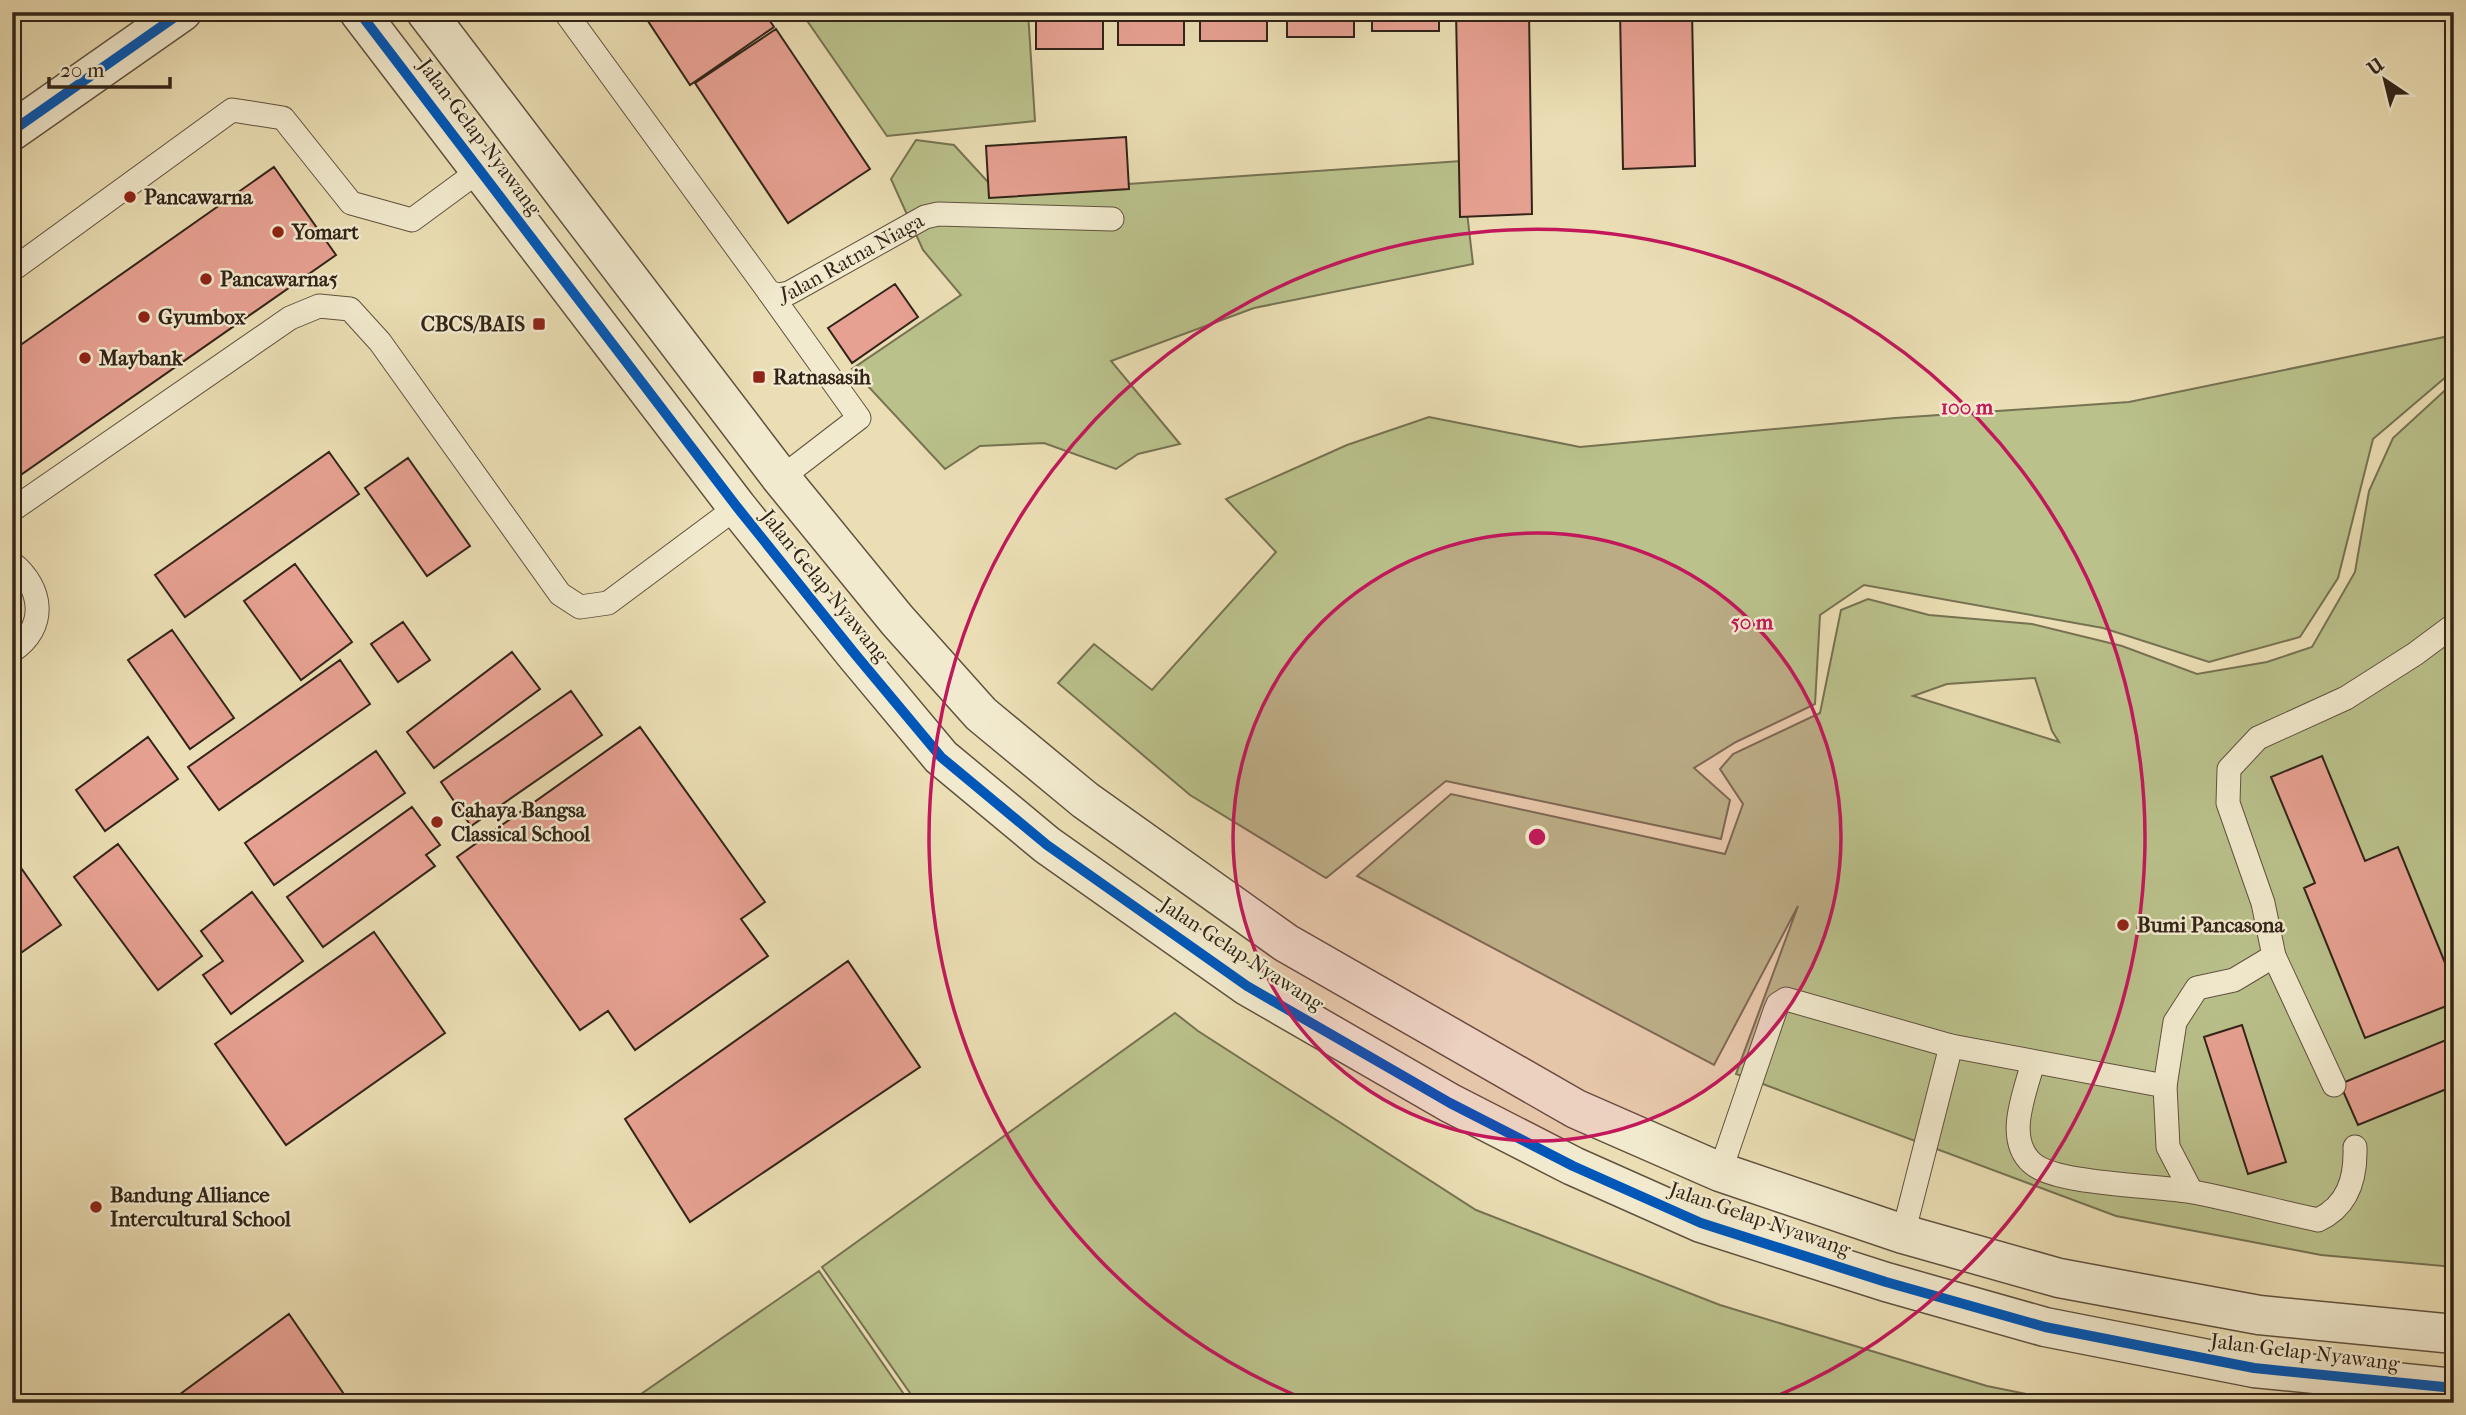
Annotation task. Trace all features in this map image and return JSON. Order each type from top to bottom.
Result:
[{"type":"street","points":[[12,131],[182,12]]},
{"type":"street","name":"Jalan Gelap Nyawang","points":[[359,12],[737,507],[942,757],[1046,845],[1247,986],[1499,1128],[1573,1166],[1701,1223],[1886,1282],[2045,1327],[2254,1368],[2454,1388]]},
{"type":"street","name":"Jalan Gelap Nyawang","points":[[426,12],[781,478],[897,620],[981,714],[1085,800],[1286,943],[1576,1109],[1720,1172],[1903,1234],[2059,1278],[2259,1315],[2454,1334]]},
{"type":"lane","name":"Jalan Ratna Niaga","points":[[565,12],[769,292],[778,295],[789,293],[925,217],[938,214],[1112,219]]},
{"type":"lane","points":[[12,270],[232,110],[284,118],[351,203],[412,220],[480,170]]},
{"type":"lane","points":[[769,292],[859,418],[781,478]]},
{"type":"lane","points":[[12,510],[290,318],[319,306],[350,309],[380,342],[560,594],[580,607],[608,603],[737,507]]},
{"type":"lane","points":[[12,563],[29,578],[36,592],[38,608],[27,638],[12,650]]},
{"type":"lane","points":[[2334,1085],[2274,956],[2263,903],[2228,803],[2229,769],[2258,738],[2346,698],[2415,654],[2454,625]]},
{"type":"lane","points":[[2191,1192],[2168,1147],[2165,1086],[2175,1022],[2197,988],[2234,980],[2274,956]]},
{"type":"lane","points":[[1720,1172],[1775,1011],[1786,999],[1951,1046],[2165,1086]]},
{"type":"lane","points":[[1903,1234],[1951,1046]]},
{"type":"lane","points":[[2033,1062],[2016,1128],[2020,1143],[2031,1162],[2058,1176],[2191,1192],[2318,1220],[2335,1211],[2345,1199],[2356,1159],[2355,1147]]},
{"type":"green space","points":[[801,12],[1028,12],[1035,121],[887,136]]},
{"type":"green space","points":[[916,140],[954,145],[998,193],[1461,161],[1473,264],[1254,308],[1111,361],[1180,444],[1138,454],[1116,469],[1044,443],[980,446],[945,469],[852,369],[961,295],[923,250],[891,179]]},
{"type":"green space","points":[[2454,335],[2454,370],[2373,439],[2338,578],[2300,637],[2209,662],[2103,628],[1864,585],[1820,615],[1815,704],[1736,742],[1694,768],[1730,800],[1721,839],[1446,781],[1326,878],[1190,795],[1058,683],[1094,644],[1152,690],[1276,552],[1226,499],[1347,445],[1429,417],[1580,447],[1895,418],[2129,402]]},
{"type":"green space","name":"Bumi Pancasona","points":[[2454,382],[2454,1267],[2321,1255],[2116,1216],[1736,1074],[1798,906],[1714,1065],[1357,876],[1451,794],[1725,854],[1743,804],[1720,769],[1733,754],[1820,713],[1841,610],[1868,599],[1929,615],[2032,624],[2122,646],[2197,674],[2267,662],[2312,647],[2355,572],[2369,491],[2393,438]],"holes":[[[2035,678],[2052,731],[2059,742],[1913,696],[1947,684]]]},
{"type":"green space","points":[[1175,1013],[1198,1031],[1476,1210],[1720,1305],[1987,1386],[2072,1403],[917,1403],[822,1267]]},
{"type":"green space","points":[[819,1271],[910,1403],[628,1403]]},
{"type":"building","points":[[642,12],[764,12],[774,27],[690,85]]},
{"type":"building","points":[[1036,12],[1103,12],[1103,49],[1036,49]]},
{"type":"building","points":[[1118,12],[1184,12],[1184,45],[1118,45]]},
{"type":"building","points":[[1200,12],[1267,12],[1267,41],[1200,41]]},
{"type":"building","points":[[1287,12],[1354,12],[1354,37],[1287,37]]},
{"type":"building","points":[[1372,12],[1439,12],[1439,31],[1372,31]]},
{"type":"building","points":[[1456,12],[1529,12],[1532,214],[1460,217]]},
{"type":"building","points":[[1620,12],[1692,12],[1695,166],[1623,169]]},
{"type":"building","points":[[776,29],[870,169],[788,223],[695,83]]},
{"type":"building","points":[[1126,137],[1129,189],[989,198],[986,146]]},
{"type":"building","points":[[274,167],[336,255],[12,481],[12,351]]},
{"type":"building","points":[[895,284],[918,317],[852,363],[828,328]]},
{"type":"building","points":[[329,452],[359,494],[185,617],[155,575]]},
{"type":"building","points":[[408,458],[470,546],[427,576],[365,488]]},
{"type":"building","points":[[295,564],[352,642],[301,680],[244,601]]},
{"type":"building","points":[[403,622],[430,660],[398,682],[371,644]]},
{"type":"building","points":[[172,630],[234,718],[190,749],[128,660]]},
{"type":"building","points":[[512,652],[540,689],[434,768],[407,732]]},
{"type":"building","points":[[340,660],[370,704],[219,810],[188,767]]},
{"type":"building","points":[[571,691],[602,735],[471,826],[441,782]]},
{"type":"building","points":[[640,727],[765,902],[741,919],[768,956],[635,1050],[608,1011],[580,1030],[457,857]]},
{"type":"building","points":[[148,737],[178,779],[105,831],[76,790]]},
{"type":"building","points":[[376,751],[405,793],[274,885],[245,843]]},
{"type":"building","points":[[2322,756],[2365,861],[2398,847],[2454,985],[2454,1003],[2365,1038],[2304,888],[2315,883],[2271,777]]},
{"type":"building","points":[[412,807],[440,845],[426,855],[435,866],[323,947],[287,897]]},
{"type":"building","points":[[118,844],[202,956],[158,990],[74,877]]},
{"type":"building","points":[[12,855],[61,925],[12,959]]},
{"type":"building","points":[[252,892],[303,961],[231,1014],[203,975],[223,961],[201,931]]},
{"type":"building","points":[[374,932],[445,1033],[286,1145],[215,1044]]},
{"type":"building","points":[[848,961],[920,1067],[690,1222],[625,1119]]},
{"type":"building","points":[[2242,1025],[2286,1162],[2248,1174],[2204,1037]]},
{"type":"building","points":[[2446,1040],[2454,1058],[2454,1086],[2358,1125],[2340,1084]]},
{"type":"building","points":[[289,1314],[350,1403],[168,1403]]},
{"type":"cycle path","points":[[12,131],[182,12]]},
{"type":"cycle path","points":[[359,12],[737,507],[941,757],[1047,845],[1247,986],[1450,1103],[1573,1166],[1701,1223],[1886,1282],[2045,1327],[2254,1368],[2454,1388]]},
{"type":"place","name":"Pancawarna","points":[[130,197]]},
{"type":"place","name":"Yomart","points":[[278,232]]},
{"type":"place","name":"Pancawarna5","points":[[206,279]]},
{"type":"place","name":"Gyumbox","points":[[144,317]]},
{"type":"place","name":"CBCS/BAIS","points":[[539,324]]},
{"type":"place","name":"Maybank","points":[[85,358]]},
{"type":"place","name":"Ratnasasih","points":[[759,377]]},
{"type":"place","name":"Cahaya Bangsa Classical School","points":[[437,822]]},
{"type":"place","name":"Bumi Pancasona","points":[[2123,925]]},
{"type":"place","name":"Bandung Alliance Intercultural School","points":[[96,1207]]}]
